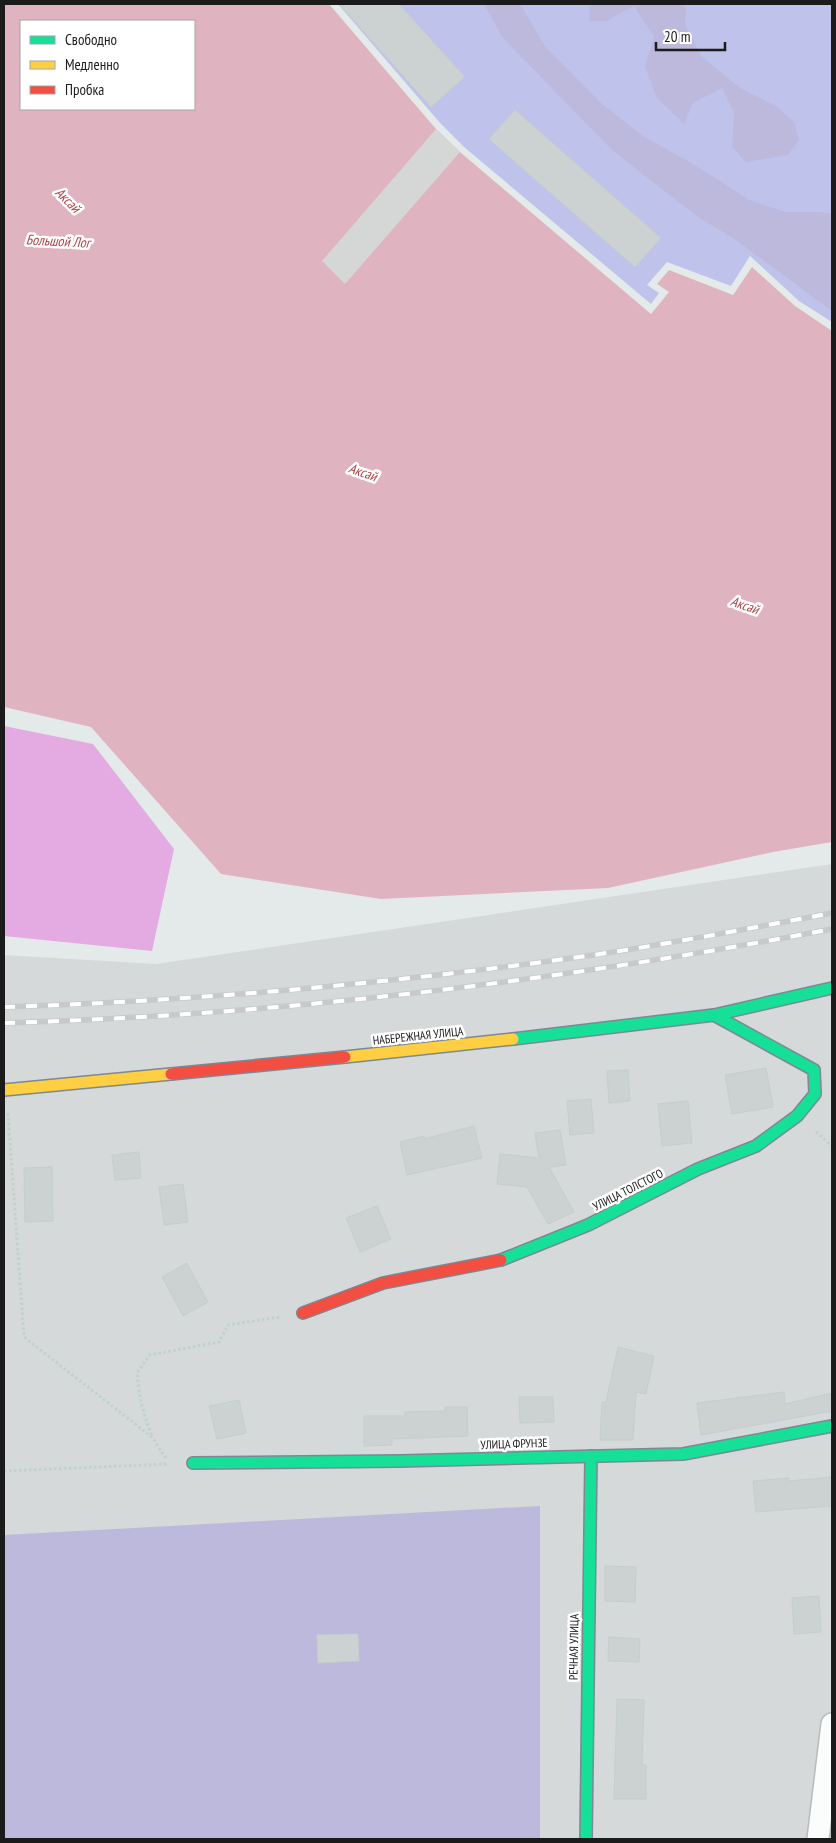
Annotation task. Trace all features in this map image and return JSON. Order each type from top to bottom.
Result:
[{"type":"street","name":"НАБЕРЕЖНАЯ УЛИЦА","points":[[5,1090],[458,1046],[714,1015],[832,988]]},
{"type":"street","name":"УЛИЦА ТОЛСТОГО","points":[[303,1314],[383,1283],[501,1260],[588,1225],[698,1169],[756,1146],[797,1116],[815,1094],[814,1070],[714,1015]]},
{"type":"street","name":"УЛИЦА ФРУНЗЕ","points":[[194,1463],[400,1461],[682,1454],[832,1426]]},
{"type":"street","name":"РЕЧНАЯ УЛИЦА","points":[[586,1839],[590,1456]]},
{"type":"street","points":[[818,1839],[832,1724]]},
{"type":"path","points":[[5,1090],[24,1337],[153,1438]]},
{"type":"path","points":[[194,1463],[165,1457],[153,1438],[145,1419],[137,1373],[150,1355],[219,1342],[228,1325],[303,1314]]},
{"type":"path","points":[[4,1471],[194,1463]]},
{"type":"shaded area","points":[[338,4],[832,4],[832,322],[799,301],[750,256],[731,286],[667,262],[647,285],[659,293],[651,304],[464,147],[441,124]]},
{"type":"shaded area","points":[[484,4],[520,4],[545,46],[602,104],[643,136],[695,165],[749,200],[785,212],[821,212],[832,214],[832,311],[733,238],[698,217],[613,151],[502,37]]},
{"type":"shaded area","points":[[592,4],[683,4],[686,9],[685,24],[701,56],[740,88],[776,106],[794,122],[799,140],[788,155],[746,162],[732,147],[734,113],[722,88],[693,103],[684,124],[657,98],[645,67],[654,37],[634,6],[606,21],[589,21],[590,6]]},
{"type":"shaded area","points":[[4,726],[93,744],[174,849],[152,951],[4,936]]},
{"type":"shaded area","points":[[832,864],[832,1839],[4,1839],[4,955],[156,964]]},
{"type":"shaded area","points":[[540,1506],[540,1839],[4,1839],[4,1535]]},
{"type":"water","points":[[4,4],[329,4],[436,129],[460,152],[651,314],[669,292],[657,284],[669,270],[733,295],[752,267],[795,306],[832,331],[832,842],[773,852],[608,888],[381,899],[221,874],[91,727],[4,707]]},
{"type":"pier","points":[[436,129],[460,152],[345,284],[322,261]]},
{"type":"building","points":[[339,4],[399,4],[465,77],[431,107]]},
{"type":"building","points":[[515,110],[661,238],[635,267],[489,139]]},
{"type":"building","points":[[766,1068],[773,1107],[732,1114],[725,1075]]},
{"type":"building","points":[[628,1070],[630,1101],[609,1103],[607,1071]]},
{"type":"building","points":[[591,1099],[594,1133],[570,1135],[567,1101]]},
{"type":"building","points":[[688,1101],[692,1143],[662,1146],[658,1104]]},
{"type":"building","points":[[474,1126],[482,1158],[407,1175],[400,1142],[424,1136],[424,1139]]},
{"type":"building","points":[[560,1130],[566,1165],[549,1167],[574,1212],[548,1224],[527,1187],[497,1184],[500,1154],[539,1158],[535,1133]]},
{"type":"building","points":[[139,1152],[141,1178],[115,1180],[112,1155]]},
{"type":"building","points":[[52,1167],[53,1221],[25,1222],[24,1168]]},
{"type":"building","points":[[183,1184],[188,1222],[164,1225],[159,1187]]},
{"type":"building","points":[[377,1206],[391,1239],[360,1252],[346,1218]]},
{"type":"building","points":[[187,1263],[208,1302],[183,1316],[162,1277]]},
{"type":"building","points":[[618,1347],[654,1356],[646,1394],[636,1392],[633,1440],[600,1440],[602,1402],[606,1402]]},
{"type":"building","points":[[784,1392],[785,1404],[832,1393],[832,1411],[701,1435],[697,1403]]},
{"type":"building","points":[[519,1397],[553,1397],[554,1422],[520,1423]]},
{"type":"building","points":[[239,1400],[246,1433],[217,1439],[209,1406]]},
{"type":"building","points":[[445,1407],[467,1407],[468,1436],[392,1439],[392,1445],[364,1446],[364,1416],[405,1416],[405,1412],[445,1411]]},
{"type":"building","points":[[832,1477],[832,1506],[756,1512],[753,1481],[789,1478],[789,1481]]},
{"type":"building","points":[[605,1566],[636,1567],[635,1602],[605,1601]]},
{"type":"building","points":[[819,1596],[821,1632],[794,1634],[792,1598]]},
{"type":"building","points":[[358,1634],[359,1661],[318,1663],[317,1635]]},
{"type":"building","points":[[609,1637],[640,1639],[639,1662],[608,1661]]},
{"type":"building","points":[[617,1699],[644,1700],[642,1765],[646,1765],[646,1799],[614,1799]]},
{"type":"railway","points":[[4,1007],[218,996],[431,976],[605,953],[832,913]]},
{"type":"railway","points":[[4,1023],[212,1012],[420,992],[627,964],[832,929]]},
{"type":"traffic: fast","points":[[513,1039],[714,1015],[832,988]]},
{"type":"traffic: fast","points":[[501,1260],[588,1225],[698,1169],[756,1146],[797,1116],[815,1094],[814,1070],[714,1015]]},
{"type":"traffic: fast","points":[[193,1463],[400,1461],[683,1454],[832,1426]]},
{"type":"traffic: fast","points":[[586,1839],[591,1456]]},
{"type":"traffic: slow","points":[[345,1057],[513,1039]]},
{"type":"traffic: slow","points":[[4,1090],[171,1074]]},
{"type":"traffic: jam","points":[[171,1074],[345,1057]]},
{"type":"traffic: jam","points":[[303,1313],[383,1283],[501,1260]]},
{"type":"water label","name":"Аксай","points":[[68,200]]},
{"type":"water label","name":"Большой Лог","points":[[58,241]]},
{"type":"water label","name":"Аксай","points":[[363,472]]},
{"type":"water label","name":"Аксай","points":[[745,605]]}]
